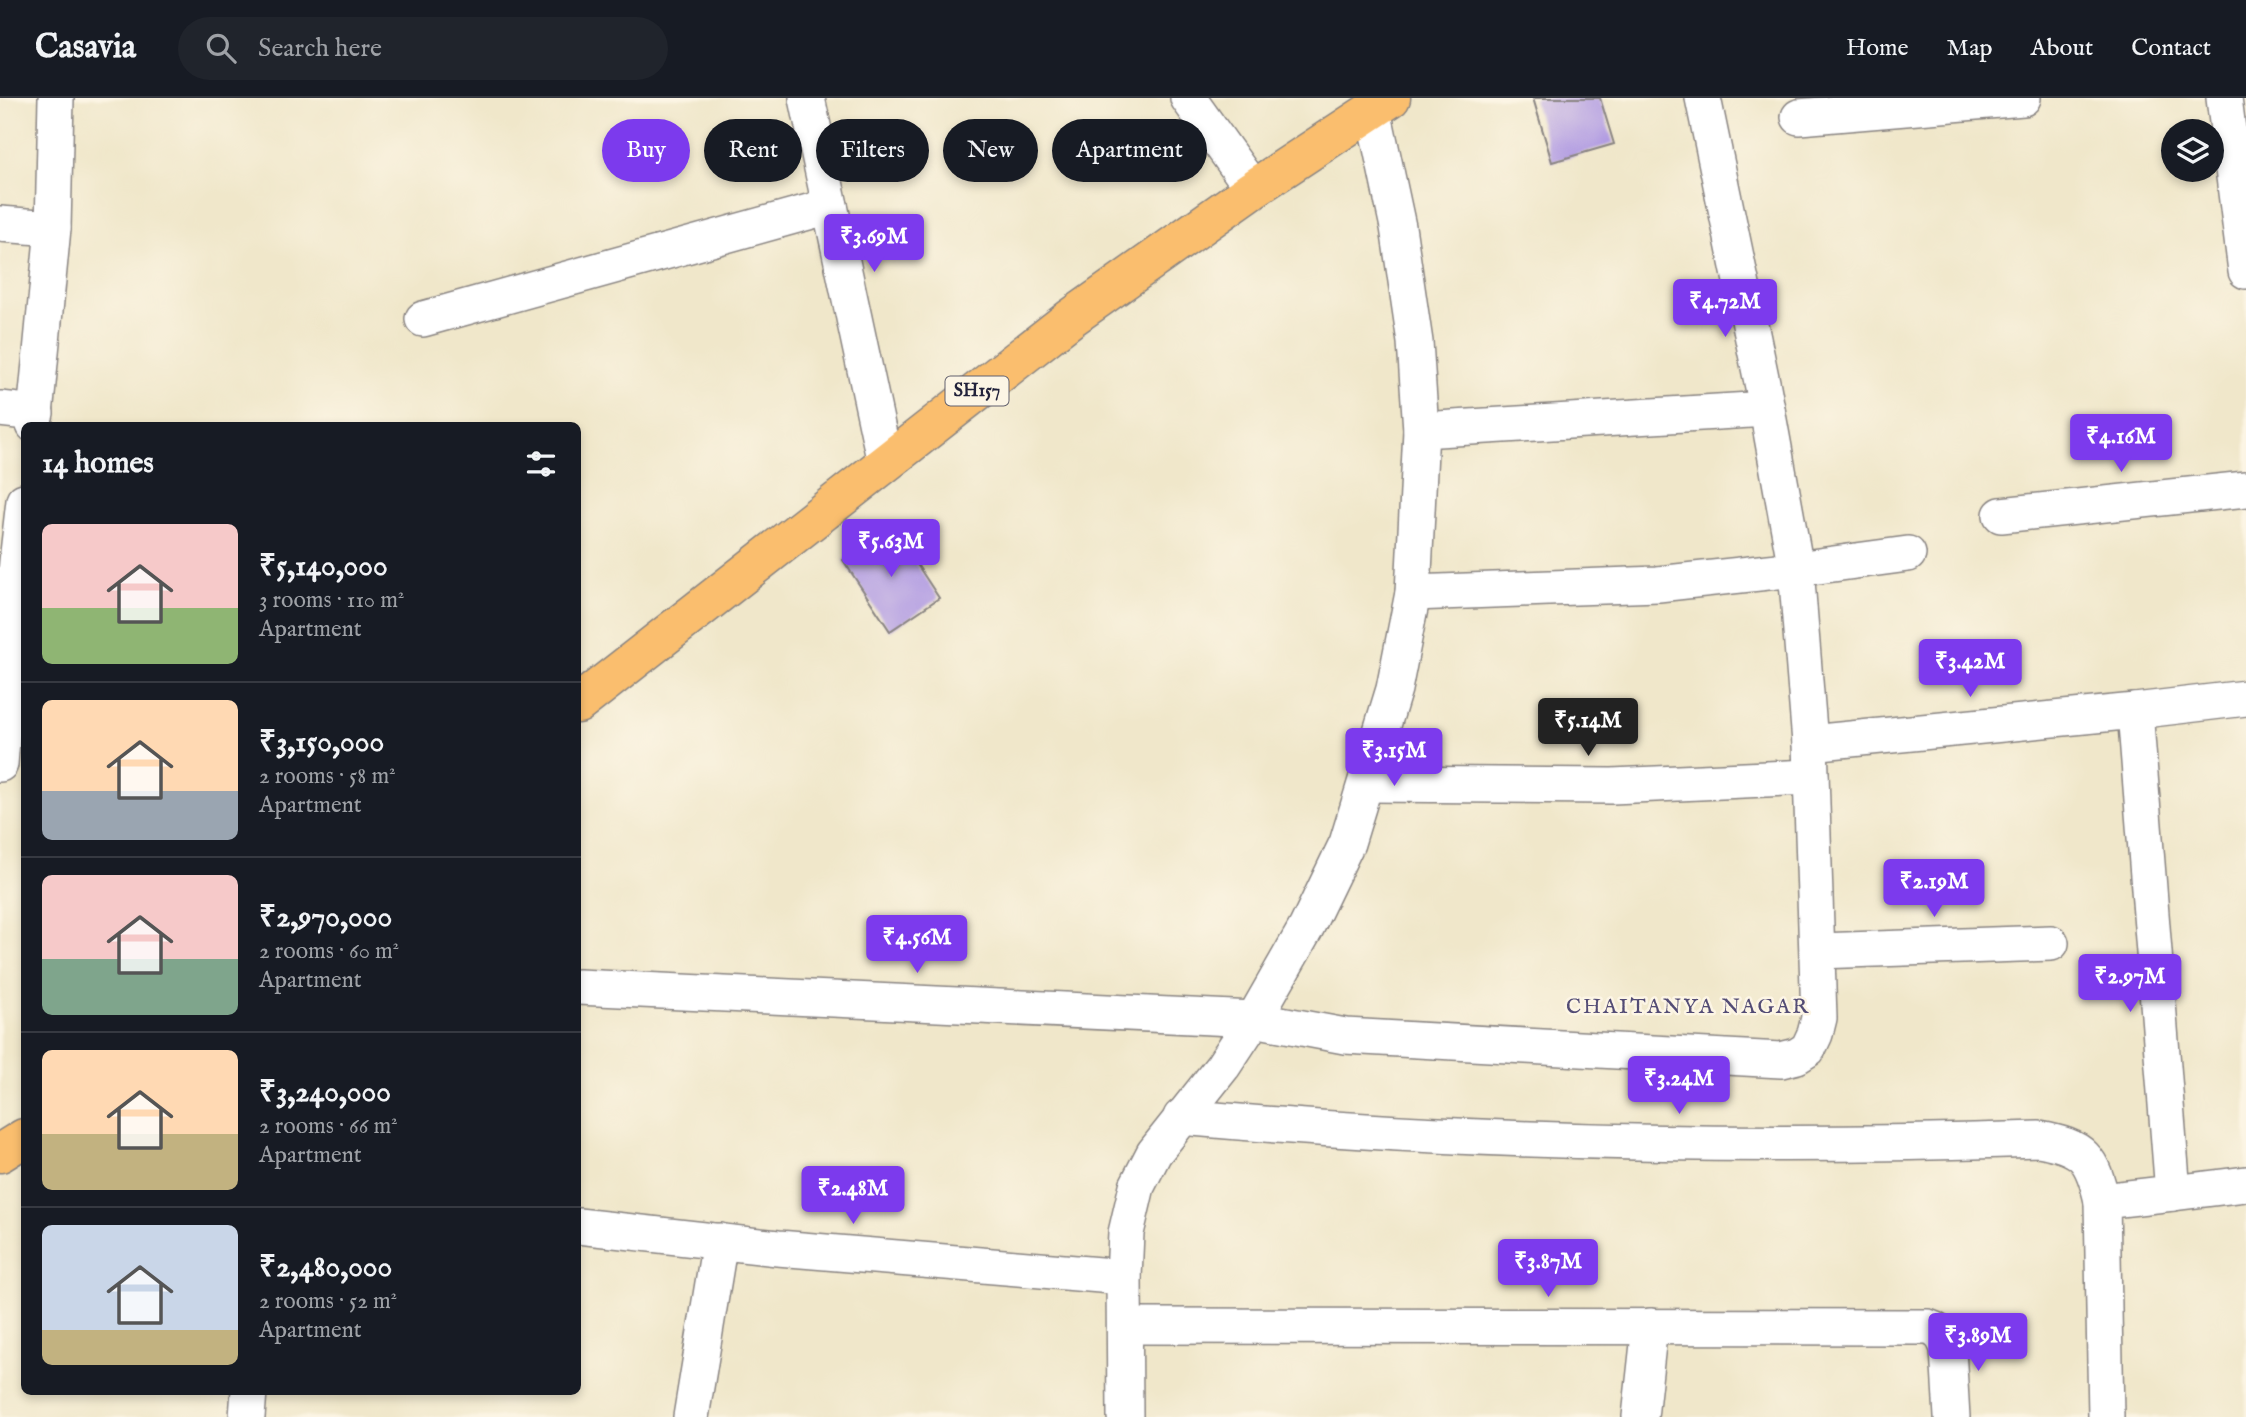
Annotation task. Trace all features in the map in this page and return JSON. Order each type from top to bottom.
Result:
[{"type":"main road","name":"SH157","points":[[581,702],[1071,318],[1253,189],[1382,104]]},
{"type":"main road","points":[[0,1153],[21,1140]]},
{"type":"street","points":[[0,409],[35,419],[53,228],[56,98]]},
{"type":"street","points":[[807,98],[885,463]]},
{"type":"street","points":[[1188,98],[1253,189]]},
{"type":"street","points":[[581,987],[1254,1019],[1345,1036],[1781,1060],[1797,1056],[1808,1049],[1819,1018],[1818,951],[1810,760],[1796,569],[1767,408],[1703,98]]},
{"type":"street","points":[[1799,117],[2023,98]]},
{"type":"street","points":[[2224,98],[2241,185],[2246,271]]},
{"type":"street","points":[[1125,1417],[1126,1233],[1138,1186],[1154,1153],[1223,1066],[1254,1019],[1306,928],[1347,843],[1394,689],[1413,593],[1421,430],[1413,329],[1382,104]]},
{"type":"street","points":[[423,319],[831,206]]},
{"type":"street","points":[[0,224],[53,228]]},
{"type":"street","points":[[1421,430],[1767,408]]},
{"type":"street","points":[[2001,515],[2246,489]]},
{"type":"street","points":[[0,764],[8,561],[21,511]]},
{"type":"street","points":[[1413,593],[1658,584],[1908,554]]},
{"type":"street","points":[[1366,784],[1612,786],[1810,760],[2135,711],[2246,698]]},
{"type":"street","points":[[2135,711],[2173,1193]]},
{"type":"street","points":[[1818,951],[2051,943]]},
{"type":"street","points":[[1181,1117],[1278,1126],[1466,1137],[1647,1143],[1810,1145],[2039,1139],[2062,1143],[2083,1155],[2095,1173],[2102,1201],[2106,1417]]},
{"type":"street","points":[[2102,1201],[2246,1184]]},
{"type":"street","points":[[581,1226],[1124,1277]]},
{"type":"street","points":[[691,1417],[720,1241]]},
{"type":"street","points":[[1125,1326],[1928,1327],[1944,1338],[1948,1349],[1952,1417]]},
{"type":"street","points":[[1640,1417],[1650,1326]]},
{"type":"street","points":[[247,1417],[249,1395]]},
{"type":"building","points":[[1533,98],[1600,98],[1614,144],[1552,162]]},
{"type":"building","points":[[893,528],[939,598],[890,631],[843,560]]},
{"type":"district","name":"CHAITANYA NAGAR","points":[[1688,1007]]}]
